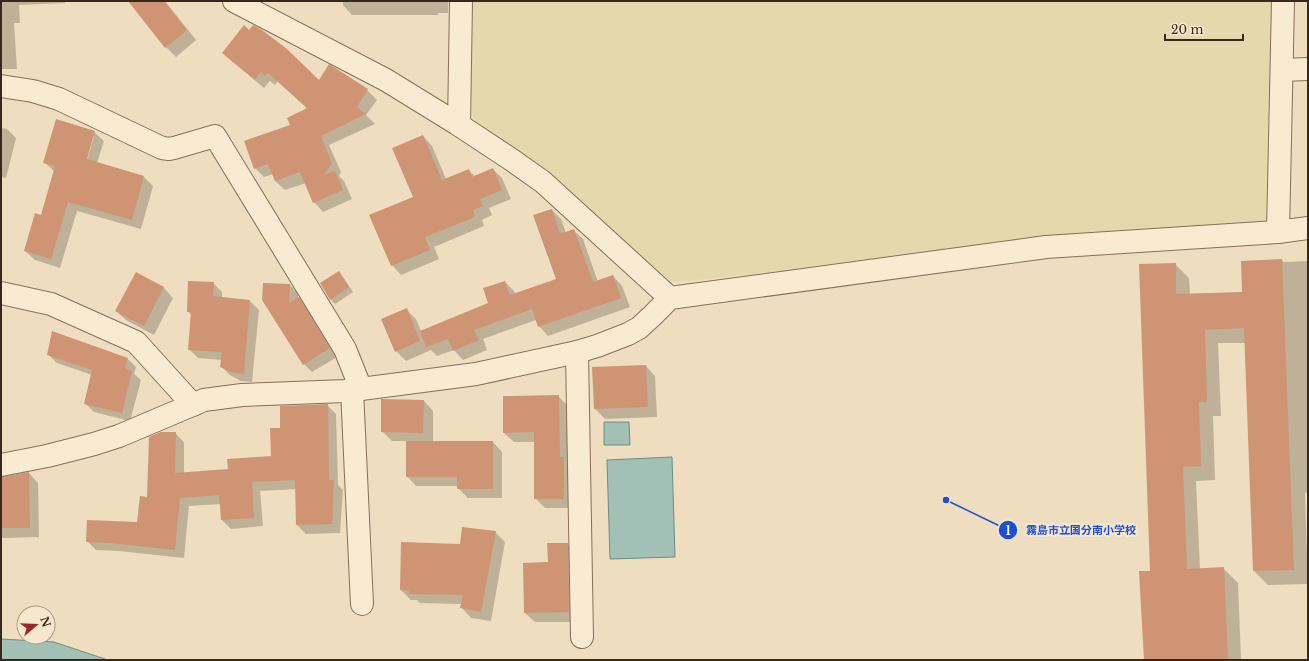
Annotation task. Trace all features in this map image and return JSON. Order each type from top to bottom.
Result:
[{"type":"street","points":[[234,1],[386,80],[459,125],[543,182],[670,298]]},
{"type":"street","points":[[459,125],[461,1]]},
{"type":"street","points":[[1278,232],[1283,1]]},
{"type":"street","points":[[1282,70],[1308,70]]},
{"type":"street","points":[[1,86],[33,91],[59,99],[162,148],[174,148],[215,136],[345,349],[356,390],[362,604]]},
{"type":"street","points":[[1,465],[47,456],[119,436],[204,400],[242,394],[356,390],[476,374],[577,352],[628,334],[639,328],[670,298],[1046,248],[1278,232],[1308,228]]},
{"type":"street","points":[[1,293],[51,304],[136,342],[193,404]]},
{"type":"street","points":[[577,352],[582,637]]},
{"type":"shaded area","points":[[470,1],[1271,1],[1269,224],[674,282],[641,263],[479,127],[473,117],[469,105]]},
{"type":"water","points":[[604,422],[629,422],[630,445],[604,445]]},
{"type":"water","points":[[672,457],[675,557],[610,559],[607,460]]},
{"type":"water","points":[[1,639],[16,640],[16,645],[56,645],[56,643],[108,660],[1,660]]},
{"type":"building","points":[[128,1],[164,1],[187,30],[165,48]]},
{"type":"building","points":[[244,25],[249,30],[253,25],[262,30],[287,49],[319,80],[329,64],[368,89],[357,107],[366,114],[321,136],[332,163],[324,175],[335,171],[343,190],[313,203],[300,172],[275,181],[268,164],[254,169],[244,141],[290,125],[287,118],[307,108],[268,73],[265,76],[260,72],[255,80],[222,53]]},
{"type":"building","points":[[56,119],[95,131],[87,159],[144,176],[132,220],[68,202],[51,259],[24,251],[35,213],[41,215],[55,166],[43,163]]},
{"type":"building","points":[[423,135],[442,180],[469,169],[472,177],[493,168],[502,190],[480,199],[483,206],[473,210],[475,217],[425,237],[430,250],[391,266],[369,215],[413,197],[392,148]]},
{"type":"building","points":[[552,209],[560,234],[574,229],[593,282],[613,275],[621,298],[538,327],[532,309],[474,330],[479,340],[453,351],[448,339],[426,347],[420,331],[488,303],[483,288],[505,281],[510,295],[556,279],[533,215]]},
{"type":"building","points":[[1282,259],[1294,570],[1253,571],[1244,328],[1205,330],[1207,402],[1199,402],[1201,466],[1183,467],[1187,569],[1224,567],[1228,660],[1144,660],[1139,571],[1150,571],[1139,264],[1176,263],[1176,294],[1242,292],[1241,261]]},
{"type":"building","points":[[339,271],[349,287],[330,300],[320,283]]},
{"type":"building","points":[[136,272],[164,287],[144,326],[115,311]]},
{"type":"building","points":[[188,281],[214,282],[213,296],[250,300],[244,374],[231,372],[220,367],[222,352],[188,350],[191,312],[187,312]]},
{"type":"building","points":[[263,283],[290,284],[289,303],[299,297],[330,348],[303,365],[262,300]]},
{"type":"building","points":[[407,308],[420,341],[395,352],[381,319]]},
{"type":"building","points":[[52,331],[128,358],[125,368],[132,371],[122,413],[84,404],[92,370],[47,355]]},
{"type":"building","points":[[646,365],[648,407],[594,409],[592,367]]},
{"type":"building","points":[[559,395],[560,457],[564,457],[564,499],[534,499],[534,432],[503,433],[503,396]]},
{"type":"building","points":[[381,399],[424,400],[423,433],[381,432]]},
{"type":"building","points":[[328,404],[329,480],[334,480],[332,524],[296,525],[295,480],[252,482],[254,518],[221,520],[219,495],[180,498],[175,550],[86,542],[87,520],[137,522],[140,496],[147,497],[149,437],[161,432],[176,432],[175,473],[228,469],[227,459],[271,456],[270,428],[280,428],[280,406]]},
{"type":"building","points":[[406,441],[493,441],[493,489],[457,489],[457,477],[406,477]]},
{"type":"building","points":[[29,472],[30,528],[1,528],[1,477]]},
{"type":"building","points":[[462,527],[496,531],[481,612],[460,608],[463,595],[409,594],[409,591],[400,590],[401,542],[460,544]]},
{"type":"building","points":[[547,543],[568,543],[569,612],[524,613],[523,563],[548,562]]},
{"type":"place","name":"霧島市立国分南小学校","points":[[946,500]]}]
